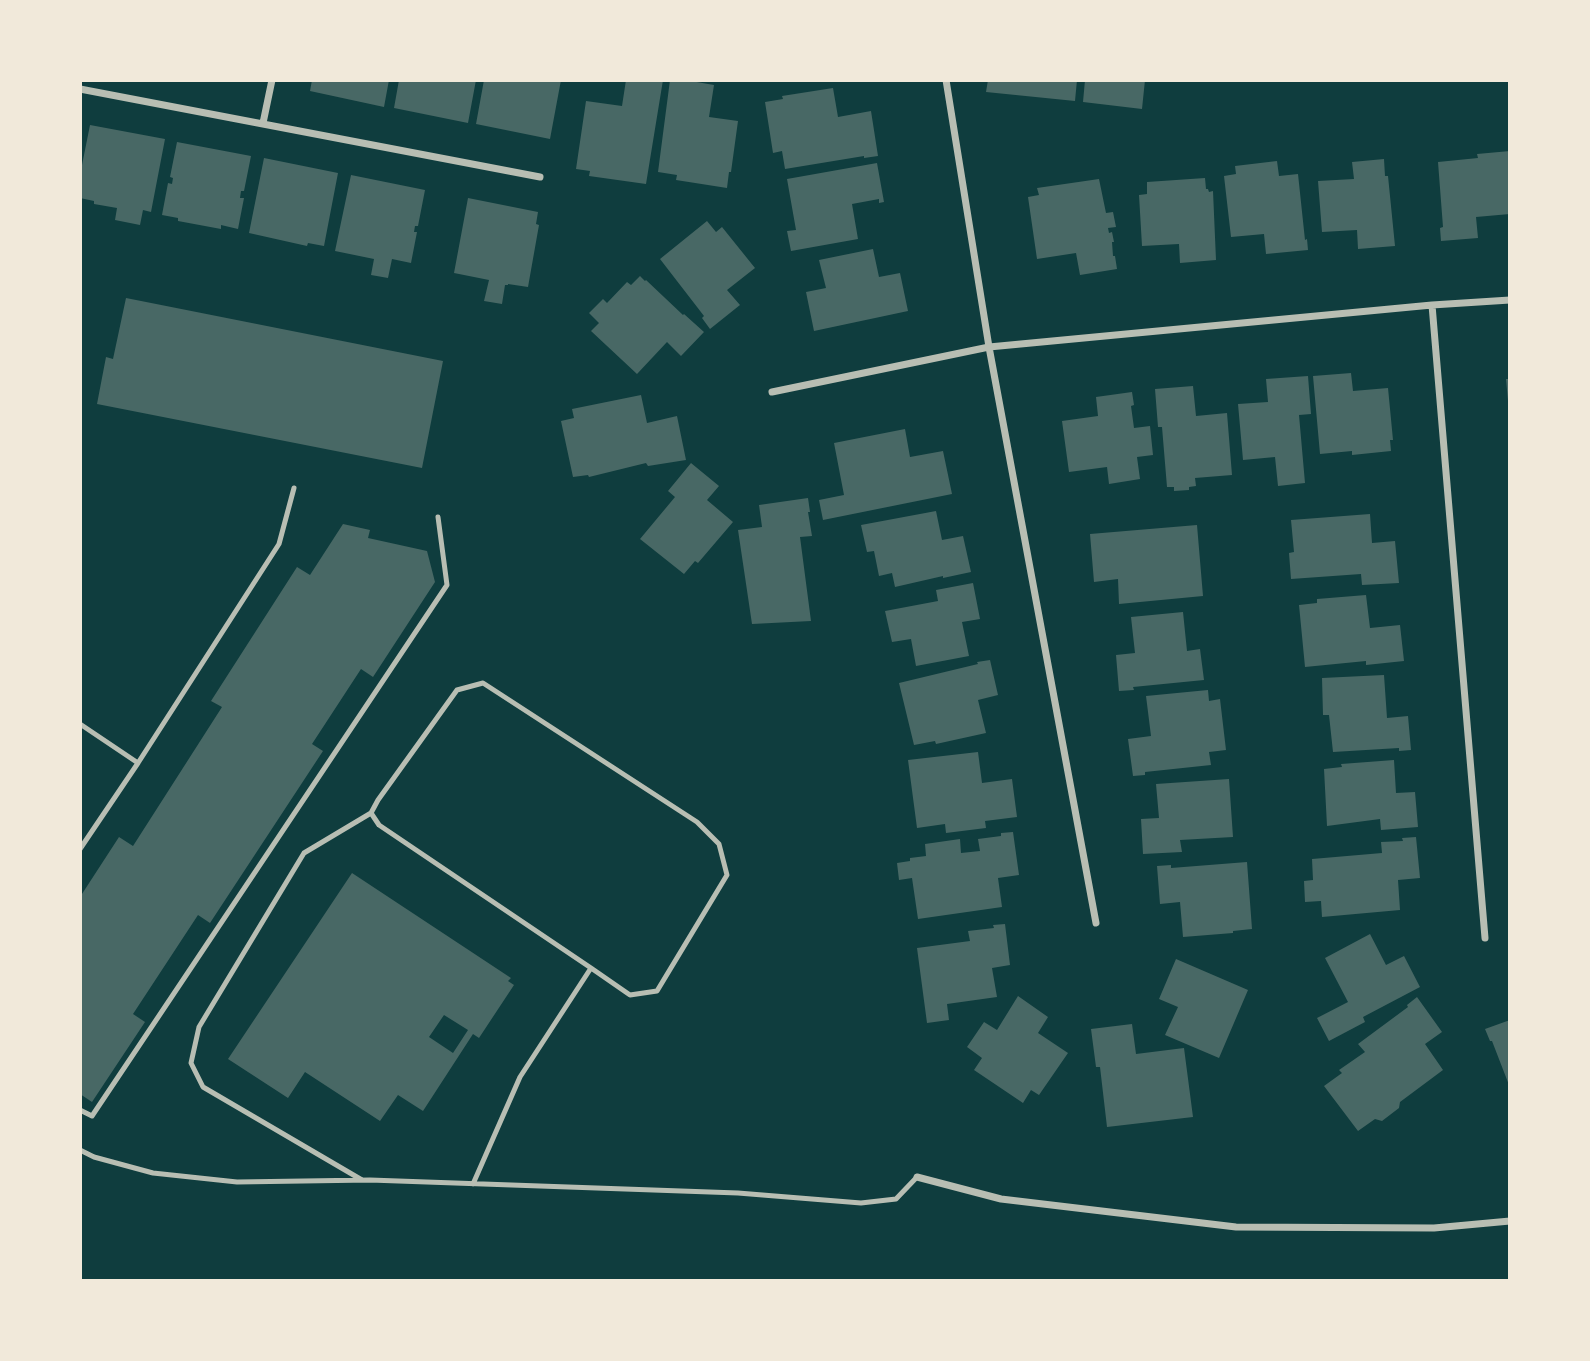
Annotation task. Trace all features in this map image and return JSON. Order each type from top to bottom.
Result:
[{"type":"street","points":[[263,123],[272,80]]},
{"type":"street","points":[[946,80],[989,347],[1096,923]]},
{"type":"street","points":[[80,89],[540,177]]},
{"type":"street","points":[[772,392],[989,347],[1432,304],[1510,300]]},
{"type":"street","points":[[1432,304],[1485,938]]},
{"type":"street","points":[[917,1177],[1001,1199],[1236,1227],[1434,1228],[1510,1221]]},
{"type":"lane","points":[[80,849],[279,544],[294,488]]},
{"type":"lane","points":[[80,1110],[92,1116],[447,585],[438,517]]},
{"type":"lane","points":[[363,1180],[203,1087],[191,1063],[199,1027],[304,853],[371,813],[457,690],[483,683],[697,822],[719,844],[727,876],[657,991],[630,995],[379,825],[371,813]]},
{"type":"lane","points":[[80,724],[138,763]]},
{"type":"lane","points":[[473,1184],[520,1077],[591,968]]},
{"type":"lane","points":[[80,1150],[94,1157],[153,1174],[237,1182],[363,1180],[738,1193],[861,1203],[896,1199],[917,1177]]},
{"type":"building","points":[[312,80],[389,80],[384,107],[310,91]]},
{"type":"building","points":[[399,80],[476,80],[468,123],[394,108]]},
{"type":"building","points":[[484,80],[561,80],[550,139],[476,124]]},
{"type":"building","points":[[626,80],[663,80],[646,184],[589,176],[590,171],[576,169],[586,101],[622,106]]},
{"type":"building","points":[[670,80],[714,85],[709,117],[738,121],[727,188],[676,180],[677,175],[658,172]]},
{"type":"building","points":[[988,80],[1077,80],[1075,101],[986,92]]},
{"type":"building","points":[[1085,80],[1145,80],[1142,109],[1083,102]]},
{"type":"building","points":[[833,88],[838,117],[871,111],[878,156],[785,169],[782,151],[773,153],[765,102],[783,99],[782,96]]},
{"type":"building","points":[[90,125],[165,139],[151,212],[143,210],[140,225],[115,220],[117,208],[94,204],[94,201],[80,198],[80,175]]},
{"type":"building","points":[[177,142],[251,156],[244,191],[241,191],[240,198],[244,198],[238,229],[221,225],[221,229],[178,221],[178,218],[162,215],[168,183],[172,184],[173,178],[170,177]]},
{"type":"building","points":[[1510,151],[1510,214],[1476,217],[1478,238],[1441,241],[1440,228],[1443,227],[1438,162]]},
{"type":"building","points":[[264,158],[338,173],[324,246],[308,243],[307,246],[249,233]]},
{"type":"building","points":[[1384,159],[1395,246],[1358,249],[1357,230],[1322,232],[1318,181],[1354,179],[1352,162]]},
{"type":"building","points":[[1277,161],[1279,176],[1298,174],[1308,250],[1266,254],[1264,234],[1231,237],[1224,176],[1236,174],[1235,166]]},
{"type":"building","points":[[877,163],[884,202],[879,203],[879,199],[852,204],[858,239],[791,251],[787,231],[796,230],[787,179]]},
{"type":"building","points":[[351,175],[425,190],[418,226],[415,226],[414,232],[417,232],[411,263],[392,259],[388,278],[371,275],[374,259],[335,251]]},
{"type":"building","points":[[1205,178],[1206,189],[1213,191],[1216,260],[1180,263],[1179,244],[1142,246],[1139,195],[1147,194],[1147,182]]},
{"type":"building","points":[[1099,179],[1106,213],[1113,212],[1116,227],[1108,228],[1109,233],[1112,232],[1113,256],[1117,269],[1080,275],[1076,253],[1037,259],[1028,197],[1039,195],[1037,188]]},
{"type":"building","points":[[468,198],[538,212],[536,224],[539,225],[528,287],[505,285],[502,304],[484,301],[489,280],[454,273]]},
{"type":"building","points":[[707,221],[716,232],[722,227],[755,268],[727,290],[740,305],[710,329],[702,318],[704,316],[660,259]]},
{"type":"building","points":[[873,249],[879,277],[900,273],[908,311],[814,331],[806,292],[826,288],[819,260]]},
{"type":"building","points":[[640,276],[704,332],[681,356],[667,342],[637,374],[591,331],[599,323],[589,313],[603,299],[607,303],[627,282],[631,285]]},
{"type":"building","points":[[126,298],[443,361],[422,468],[97,404],[106,357],[113,359]]},
{"type":"building","points":[[1351,373],[1353,391],[1388,388],[1393,440],[1390,440],[1391,451],[1352,455],[1352,451],[1320,454],[1313,376]]},
{"type":"building","points":[[1308,376],[1311,414],[1299,415],[1305,483],[1278,486],[1275,457],[1243,460],[1238,404],[1268,402],[1266,379]]},
{"type":"building","points":[[1506,379],[1510,379],[1510,401],[1508,401]]},
{"type":"building","points":[[1193,386],[1196,416],[1227,413],[1232,475],[1195,478],[1196,486],[1189,487],[1189,490],[1174,491],[1174,487],[1167,487],[1162,427],[1158,427],[1155,389]]},
{"type":"building","points":[[1132,392],[1134,428],[1150,426],[1153,455],[1137,457],[1140,479],[1109,484],[1107,467],[1069,472],[1062,421],[1098,416],[1096,397]]},
{"type":"building","points":[[641,395],[647,423],[677,416],[686,460],[648,466],[646,463],[589,477],[573,477],[561,421],[574,418],[572,409]]},
{"type":"building","points":[[905,429],[910,457],[943,451],[952,494],[823,520],[819,500],[844,495],[834,443]]},
{"type":"building","points":[[691,463],[719,486],[707,500],[733,522],[698,563],[695,561],[684,574],[640,539],[675,497],[668,491]]},
{"type":"building","points":[[808,498],[812,536],[800,537],[811,621],[752,624],[738,530],[762,527],[759,505]]},
{"type":"building","points":[[936,511],[942,540],[963,536],[971,572],[895,587],[892,573],[879,576],[874,551],[867,552],[861,525]]},
{"type":"building","points":[[1370,514],[1372,543],[1395,541],[1399,583],[1362,585],[1361,574],[1291,579],[1289,553],[1294,552],[1291,520]]},
{"type":"building","points":[[343,524],[370,530],[368,538],[427,551],[435,582],[373,677],[361,669],[312,744],[323,751],[210,923],[198,915],[133,1014],[145,1022],[92,1102],[80,1094],[80,897],[119,837],[133,846],[222,707],[211,701],[297,567],[310,575]]},
{"type":"building","points":[[1197,525],[1203,596],[1119,604],[1118,579],[1094,582],[1090,534]]},
{"type":"building","points":[[973,583],[980,619],[962,622],[969,656],[916,666],[911,639],[892,642],[885,611],[938,601],[936,590]]},
{"type":"building","points":[[1366,595],[1370,628],[1400,625],[1404,661],[1366,665],[1366,661],[1305,667],[1299,605],[1317,603],[1317,599]]},
{"type":"building","points":[[1183,612],[1187,651],[1200,649],[1204,680],[1133,687],[1134,690],[1119,691],[1116,655],[1135,653],[1131,617]]},
{"type":"building","points":[[990,660],[998,695],[978,700],[986,733],[936,744],[935,741],[914,745],[899,683]]},
{"type":"building","points":[[1384,675],[1387,718],[1408,716],[1411,750],[1399,751],[1399,748],[1333,752],[1329,715],[1323,715],[1322,678]]},
{"type":"building","points":[[1208,690],[1209,701],[1220,699],[1226,750],[1209,752],[1211,765],[1145,772],[1145,775],[1133,776],[1128,739],[1151,736],[1146,696]]},
{"type":"building","points":[[978,752],[982,783],[1012,779],[1017,817],[985,821],[986,828],[946,833],[945,824],[917,828],[908,760]]},
{"type":"building","points":[[1394,760],[1396,793],[1415,792],[1418,827],[1381,830],[1380,819],[1327,826],[1324,769],[1342,767],[1341,764]]},
{"type":"building","points":[[1229,779],[1233,837],[1180,840],[1182,852],[1143,854],[1141,819],[1159,818],[1156,784]]},
{"type":"building","points":[[1013,832],[1019,875],[998,878],[1002,907],[918,919],[912,878],[899,880],[897,863],[926,856],[925,844],[960,839],[961,853],[980,851],[978,839]]},
{"type":"building","points":[[1416,837],[1420,878],[1398,880],[1400,910],[1322,917],[1321,901],[1305,902],[1304,881],[1313,880],[1312,859],[1382,853],[1381,842],[1403,841],[1402,838]]},
{"type":"building","points":[[1247,862],[1252,929],[1183,937],[1180,902],[1160,904],[1157,866],[1171,865],[1171,868]]},
{"type":"building","points":[[352,873],[511,978],[508,981],[514,985],[479,1038],[473,1034],[423,1111],[398,1095],[380,1121],[305,1072],[288,1098],[228,1059]],"holes":[[[444,1015],[468,1030],[453,1053],[429,1037]]]},
{"type":"building","points":[[1005,924],[1010,965],[992,968],[997,997],[947,1004],[949,1020],[927,1023],[917,948],[970,941],[968,931]]},
{"type":"building","points":[[1370,934],[1386,965],[1404,956],[1420,987],[1363,1017],[1365,1022],[1329,1041],[1317,1018],[1348,1002],[1325,958]]},
{"type":"building","points":[[1176,959],[1248,990],[1219,1058],[1165,1035],[1178,1007],[1159,999]]},
{"type":"building","points":[[1018,996],[1048,1017],[1038,1033],[1068,1053],[1039,1095],[1031,1090],[1023,1103],[974,1070],[982,1058],[967,1047],[984,1022],[997,1030]]},
{"type":"building","points":[[1417,997],[1442,1032],[1425,1044],[1443,1070],[1400,1102],[1399,1108],[1382,1121],[1375,1119],[1358,1131],[1324,1086],[1342,1073],[1339,1070],[1365,1052],[1358,1044],[1408,1007]]},
{"type":"building","points":[[1510,1020],[1510,1085],[1509,1085],[1485,1029]]},
{"type":"building","points":[[1132,1024],[1136,1054],[1184,1048],[1193,1117],[1107,1127],[1100,1067],[1096,1067],[1091,1029]]}]
